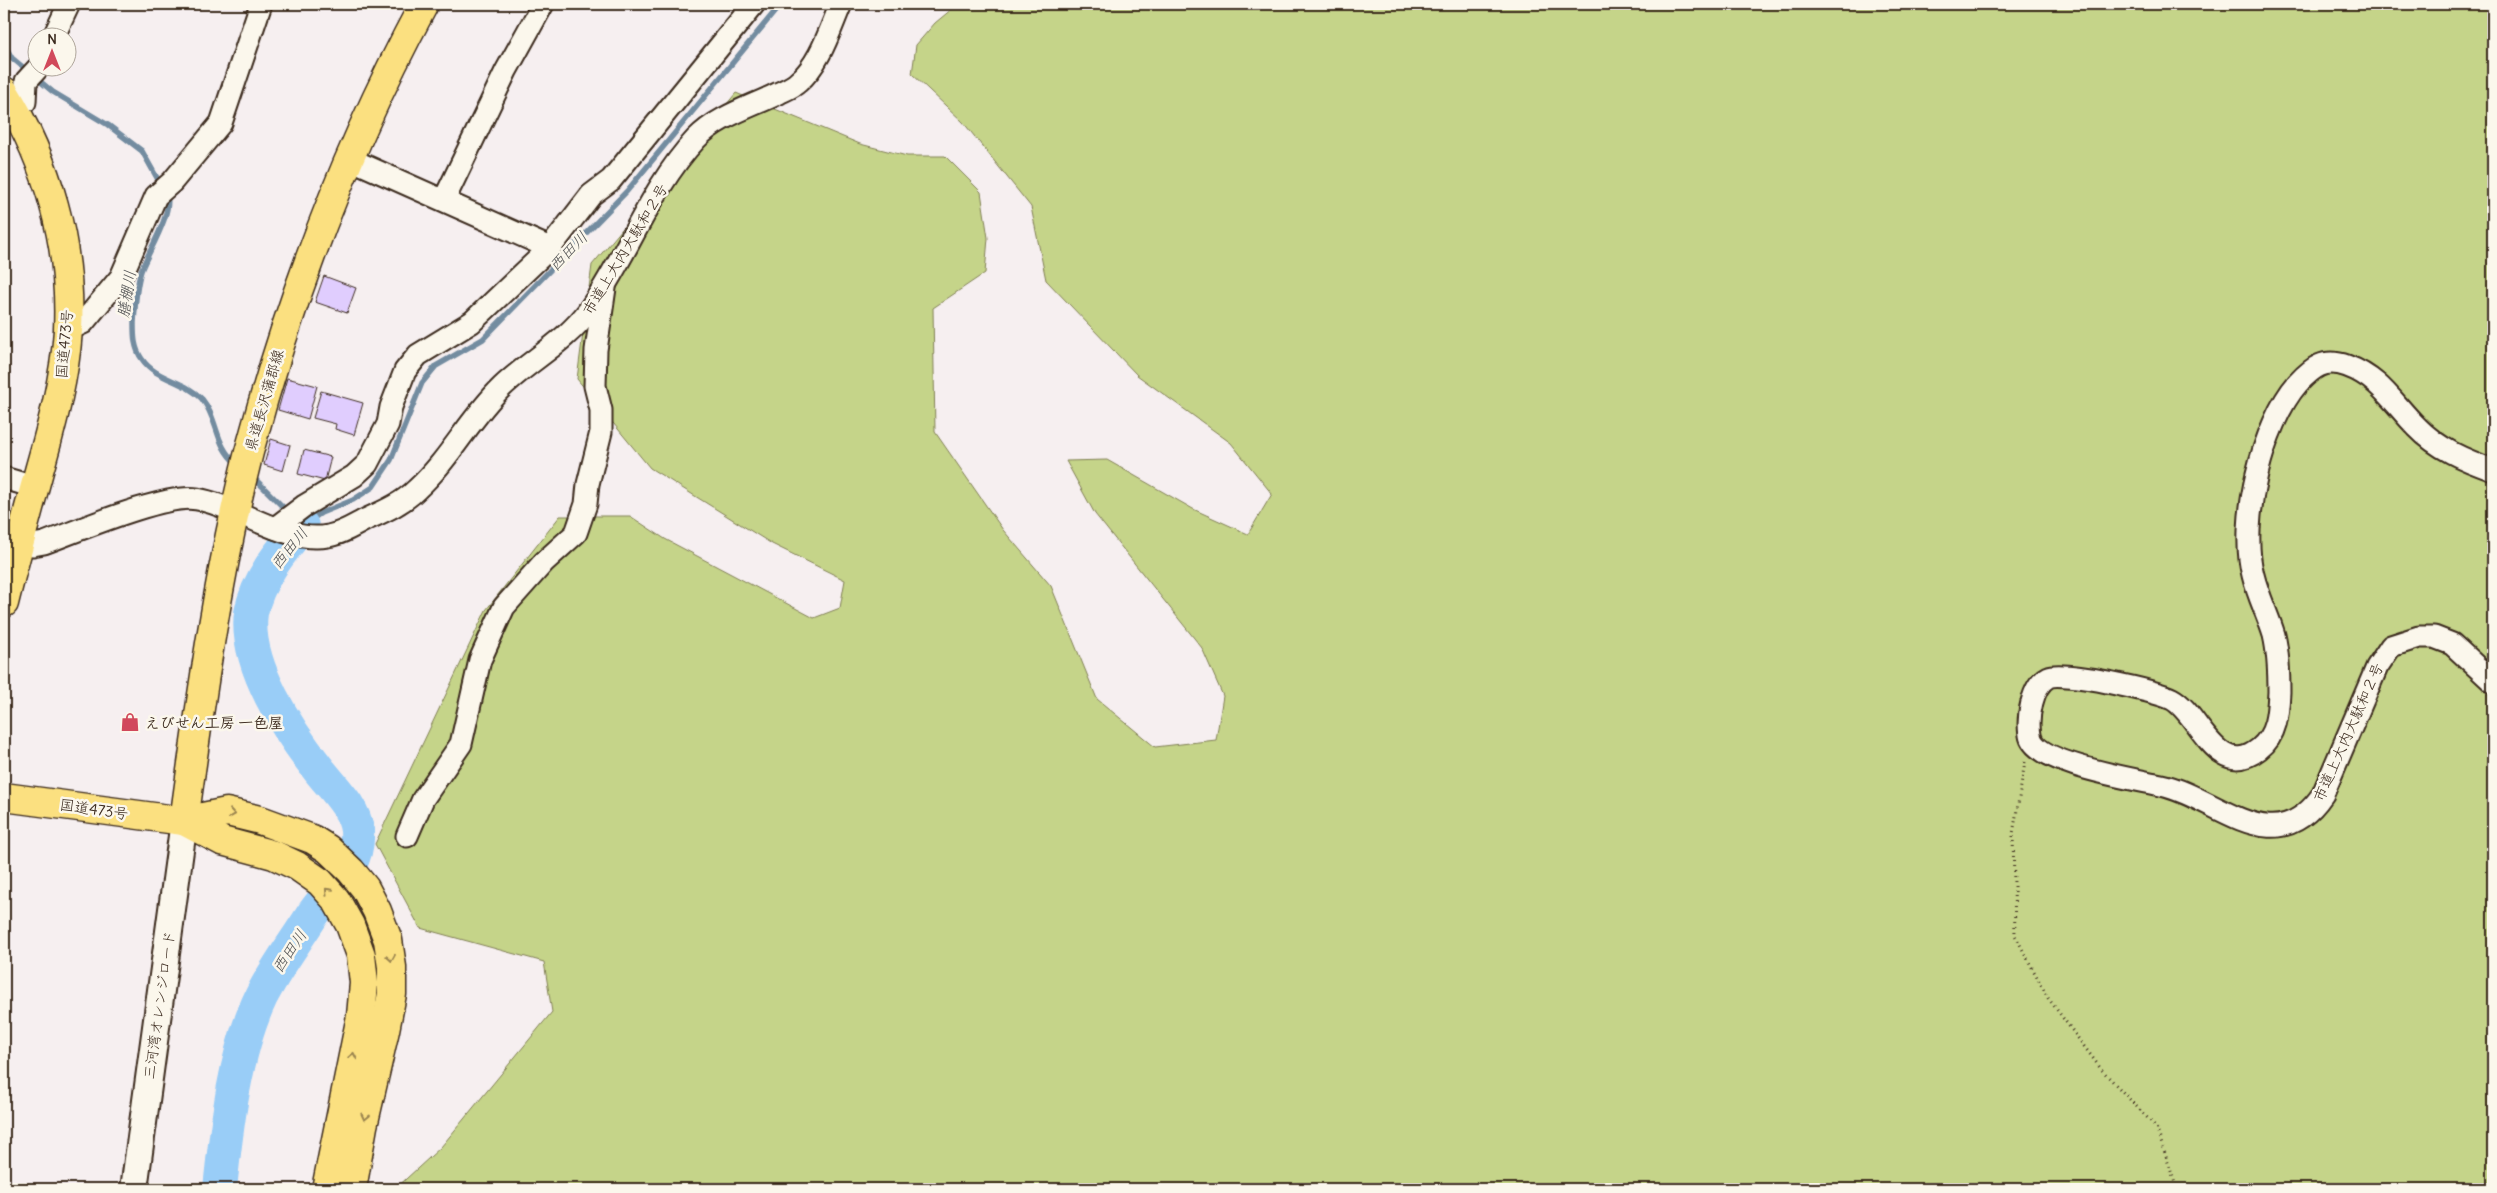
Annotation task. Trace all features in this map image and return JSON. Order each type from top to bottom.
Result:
[{"type":"main road","name":"県道長沢蒲郡線","points":[[184,821],[203,688],[235,512],[249,453],[282,337],[319,234],[350,159],[385,79],[424,4]]},
{"type":"main road","name":"国道473号","points":[[4,603],[55,409],[68,330],[64,255],[55,210],[21,87]]},
{"type":"main road","name":"国道473号","points":[[4,796],[184,821]]},
{"type":"main road","points":[[184,821],[227,812],[290,829],[312,839],[328,849],[351,871],[365,888],[377,911],[388,940],[392,967],[392,994],[363,1126],[352,1189]]},
{"type":"main road","points":[[184,821],[222,842],[274,855],[297,866],[320,882],[336,900],[350,925],[361,955],[364,991],[346,1093],[326,1189]]},
{"type":"street","points":[[58,28],[70,4]]},
{"type":"street","points":[[68,330],[83,323],[121,277],[156,196],[172,182],[221,123],[261,4]]},
{"type":"street","points":[[444,200],[506,71],[543,4]]},
{"type":"street","points":[[285,522],[354,476],[367,464],[388,424],[391,407],[405,371],[418,355],[472,322],[550,248],[591,195],[611,180],[754,4]]},
{"type":"street","name":"市道上大内大駄和２号","points":[[19,542],[33,545],[44,543],[170,500],[194,498],[235,512],[285,522],[310,537],[329,536],[395,505],[415,492],[499,390],[572,332],[605,287],[616,263],[683,154],[698,136],[716,122],[797,83],[816,58],[841,4]]},
{"type":"street","points":[[350,159],[550,248]]},
{"type":"street","points":[[407,836],[423,799],[461,744],[480,660],[504,606],[544,562],[576,533],[586,504],[588,484],[601,432],[601,410],[595,386],[596,350],[605,287]]},
{"type":"street","points":[[2033,744],[2030,724],[2032,703],[2038,687],[2048,677],[2067,674],[2154,692],[2175,700],[2213,746],[2223,754],[2236,757],[2248,756],[2260,748],[2270,737],[2276,724],[2279,686],[2275,638],[2253,575],[2250,556],[2252,498],[2267,436],[2291,392],[2313,367],[2329,362],[2345,365],[2371,377],[2419,429],[2442,447],[2466,461],[2493,470]]},
{"type":"street","points":[[4,478],[34,487]]},
{"type":"street","name":"市道上大内大駄和２号","points":[[2033,744],[2040,751],[2079,766],[2169,787],[2246,823],[2267,827],[2282,826],[2297,822],[2312,810],[2323,794],[2377,667],[2390,646],[2419,637],[2434,637],[2452,644],[2493,682]]},
{"type":"street","name":"三河湾オレンジロード","points":[[134,1189],[184,821]]},
{"type":"path","points":[[2033,744],[2026,759],[2013,834],[2014,936],[2054,1006],[2101,1069],[2156,1127],[2177,1189]]},
{"type":"green space","points":[[958,4],[2493,4],[2493,1189],[395,1189],[441,1147],[552,1012],[544,962],[420,928],[375,844],[486,610],[560,516],[630,516],[665,539],[814,618],[840,608],[845,580],[772,544],[650,468],[577,379],[592,265],[736,93],[860,144],[907,156],[945,156],[981,192],[988,238],[985,273],[933,308],[935,432],[1003,530],[1051,586],[1097,699],[1155,747],[1216,740],[1223,696],[1202,648],[1095,514],[1066,461],[1107,460],[1193,509],[1248,534],[1272,494],[1231,443],[1137,375],[1046,280],[1031,207],[963,122],[912,74],[916,45],[935,23]]},
{"type":"building","points":[[324,276],[356,288],[347,313],[315,302]]},
{"type":"building","points":[[287,378],[317,386],[308,419],[278,410]]},
{"type":"building","points":[[321,391],[363,403],[354,435],[335,429],[336,424],[313,418]]},
{"type":"building","points":[[271,439],[290,445],[283,471],[264,465]]},
{"type":"building","points":[[304,450],[331,457],[325,481],[298,474]]},
{"type":"waterway","name":"西田川","points":[[295,518],[302,526],[321,513],[353,500],[373,487],[391,460],[422,383],[436,366],[483,339],[627,191],[781,4]]},
{"type":"waterway","name":"膳棚川","points":[[4,44],[12,58],[53,92],[108,125],[142,151],[161,185]]},
{"type":"waterway","name":"膳棚川","points":[[166,193],[168,200],[164,220],[141,271],[138,283],[134,323],[136,346],[139,355],[148,366],[187,388],[202,399],[211,415],[224,449],[237,464]]},
{"type":"waterway","name":"膳棚川","points":[[252,476],[288,512]]},
{"type":"waterway","name":"西田川","points":[[220,1189],[233,1091],[244,1041],[252,1018],[266,987],[278,967],[311,917],[349,867],[357,844],[357,830],[352,813],[307,754],[282,717],[271,696],[254,654],[251,633],[251,613],[254,601],[271,566],[302,526]]},
{"type":"place","name":"えびせん工房 一色屋","points":[[130,722]]}]
